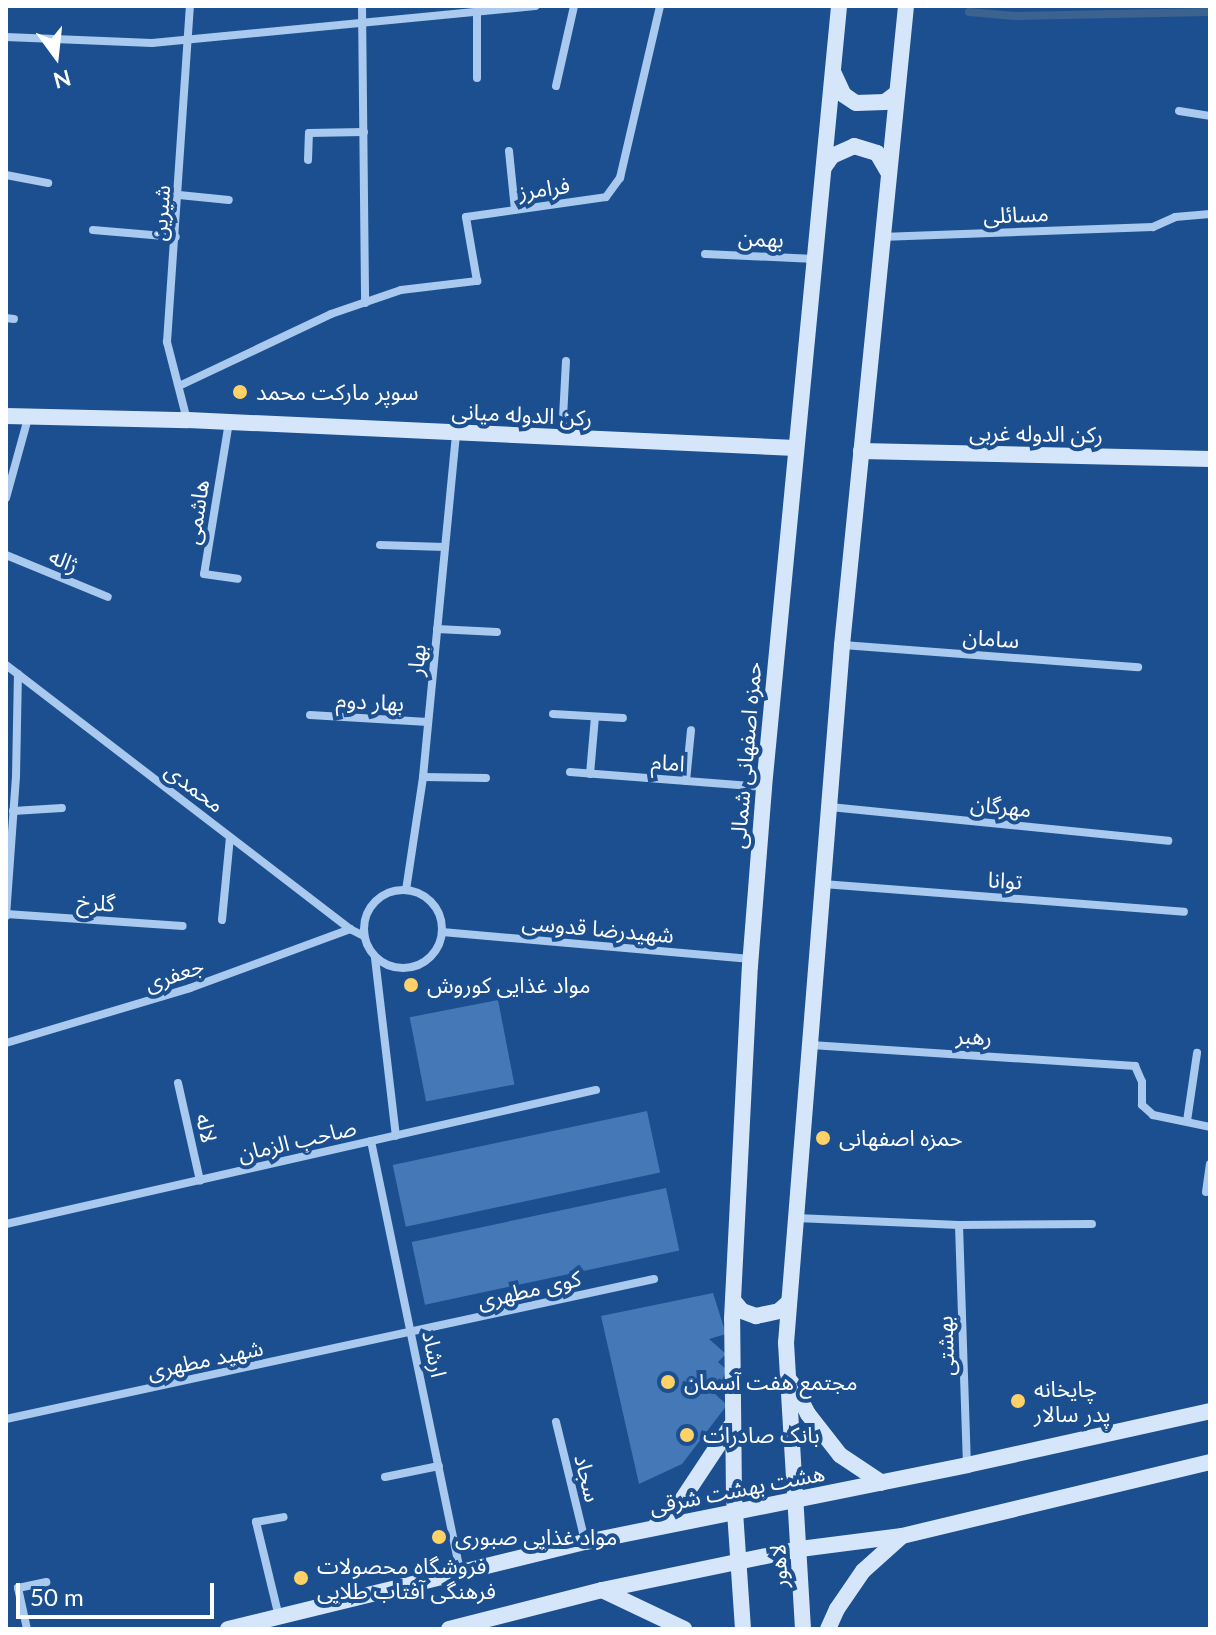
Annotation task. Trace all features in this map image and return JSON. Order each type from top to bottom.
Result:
[{"type":"main road","name":"حمزه اصفهانی شمالی","points":[[734,1511],[731,1425],[733,1300],[751,959],[795,448],[839,6]]},
{"type":"main road","points":[[795,1500],[787,1374],[789,1302],[842,645],[906,6]]},
{"type":"main road","points":[[834,68],[836,83],[844,95],[856,103],[885,102],[897,93]]},
{"type":"main road","points":[[825,166],[832,156],[854,146],[877,153],[889,174]]},
{"type":"main road","name":"رکن الدوله میانی","points":[[6,416],[188,420],[795,448]]},
{"type":"main road","name":"رکن الدوله غربی","points":[[861,451],[1210,459]]},
{"type":"main road","points":[[733,1300],[742,1311],[756,1316],[779,1311],[789,1302]]},
{"type":"main road","points":[[787,1374],[826,1439],[840,1455],[882,1483]]},
{"type":"main road","name":"هشت بهشت شرقی","points":[[228,1629],[461,1575],[586,1542],[882,1483],[1210,1411]]},
{"type":"main road","points":[[651,1528],[672,1515],[731,1425]]},
{"type":"main road","points":[[449,1629],[602,1590],[800,1549],[902,1536],[1210,1462]]},
{"type":"main road","name":"لاهور","points":[[795,1500],[803,1629]]},
{"type":"main road","name":"لاهور","points":[[734,1511],[743,1629]]},
{"type":"main road","points":[[828,1629],[837,1609],[863,1571],[902,1536]]},
{"type":"main road","points":[[602,1590],[684,1629]]},
{"type":"street","name":"شیرین","points":[[188,420],[167,342],[190,6]]},
{"type":"street","points":[[362,6],[365,303]]},
{"type":"street","points":[[6,37],[152,43],[535,6]]},
{"type":"street","points":[[556,86],[574,6]]},
{"type":"street","name":"فرامرز","points":[[179,386],[331,314],[401,290],[477,281],[466,217],[606,197],[620,178],[660,6]]},
{"type":"street","points":[[477,11],[477,78]]},
{"type":"street","points":[[1179,111],[1210,116]]},
{"type":"street","points":[[308,160],[309,133],[364,132]]},
{"type":"street","points":[[509,151],[515,210]]},
{"type":"street","points":[[6,175],[48,183]]},
{"type":"street","points":[[179,195],[229,200]]},
{"type":"street","name":"مسائلی","points":[[881,237],[1153,227],[1175,217],[1210,214]]},
{"type":"street","points":[[93,230],[176,237]]},
{"type":"street","name":"بهمن","points":[[705,254],[815,259]]},
{"type":"street","points":[[562,437],[566,361]]},
{"type":"street","points":[[6,498],[28,418]]},
{"type":"street","name":"هاشمی","points":[[229,422],[204,574],[238,579]]},
{"type":"street","name":"بهار","points":[[406,890],[423,777],[456,433]]},
{"type":"street","points":[[380,545],[445,547]]},
{"type":"street","name":"ژاله","points":[[6,555],[108,597]]},
{"type":"street","points":[[437,629],[497,632]]},
{"type":"street","name":"سامان","points":[[842,645],[1138,667]]},
{"type":"street","name":"محمدی","points":[[6,665],[350,929],[364,936]]},
{"type":"street","points":[[6,915],[18,674]]},
{"type":"street","points":[[553,714],[623,718]]},
{"type":"street","name":"بهار دوم","points":[[310,715],[428,722]]},
{"type":"street","points":[[590,774],[595,717]]},
{"type":"street","points":[[686,781],[691,730]]},
{"type":"street","name":"امام","points":[[570,772],[764,787]]},
{"type":"street","points":[[423,777],[486,778]]},
{"type":"street","name":"مهرگان","points":[[830,807],[1168,841]]},
{"type":"street","points":[[13,811],[62,808]]},
{"type":"street","points":[[222,920],[230,837]]},
{"type":"street","name":"توانا","points":[[823,884],[1184,912]]},
{"type":"street","points":[[375,958],[398,968],[410,967],[432,955],[442,932],[436,909],[429,899],[406,890],[394,891],[374,903],[367,913],[364,936],[375,958],[396,1136]]},
{"type":"street","name":"گلرخ","points":[[6,915],[183,926]]},
{"type":"street","name":"جعفری","points":[[6,1043],[190,988],[350,929]]},
{"type":"street","name":"شهیدرضا قدوسی","points":[[442,932],[751,959]]},
{"type":"street","name":"رهبر","points":[[811,1045],[1135,1066],[1142,1082],[1142,1105],[1153,1115],[1187,1121]]},
{"type":"street","points":[[1197,1053],[1187,1121],[1210,1127]]},
{"type":"street","name":"لاله","points":[[178,1083],[200,1181]]},
{"type":"street","name":"صاحب الزمان","points":[[6,1224],[596,1090]]},
{"type":"street","name":"ارشاد","points":[[371,1141],[461,1575]]},
{"type":"street","points":[[1206,1192],[1210,1164]]},
{"type":"street","points":[[796,1218],[959,1225],[1092,1224]]},
{"type":"street","name":"بهشتی","points":[[959,1225],[967,1465]]},
{"type":"street","name":"کوی مطهری","points":[[412,1334],[654,1279]]},
{"type":"street","name":"شهید مطهری","points":[[6,1419],[412,1334]]},
{"type":"street","name":"سجاد","points":[[556,1422],[586,1542]]},
{"type":"street","points":[[385,1477],[439,1466]]},
{"type":"street","points":[[279,1617],[256,1522],[284,1517]]},
{"type":"street","points":[[27,1629],[18,1588],[46,1582]]},
{"type":"building","points":[[498,1000],[514,1084],[426,1102],[410,1017]]},
{"type":"building","points":[[647,1111],[660,1173],[406,1227],[393,1165]]},
{"type":"building","points":[[666,1188],[679,1251],[425,1305],[412,1242]]},
{"type":"building","name":"مجتمع هفت آسمان","points":[[713,1293],[726,1334],[709,1339],[726,1354],[718,1362],[727,1370],[715,1394],[727,1405],[682,1464],[639,1484],[601,1316]]},
{"type":"waterway","points":[[969,12],[1015,16],[1210,12]]},
{"type":"place","name":"سوپر مارکت محمد","points":[[240,392]]},
{"type":"place","name":"مواد غذایی کوروش","points":[[411,985]]},
{"type":"place","name":"حمزه اصفهانی","points":[[823,1138]]},
{"type":"place","name":"مجتمع هفت آسمان","points":[[668,1382]]},
{"type":"place","name":"چایخانه پدر سالار","points":[[1018,1401]]},
{"type":"place","name":"بانک صادرات","points":[[687,1435]]},
{"type":"place","name":"مواد غذایی صبوری","points":[[439,1537]]},
{"type":"place","name":"فروشگاه محصولات فرهنگی آفتاب طلایی","points":[[301,1578]]}]
